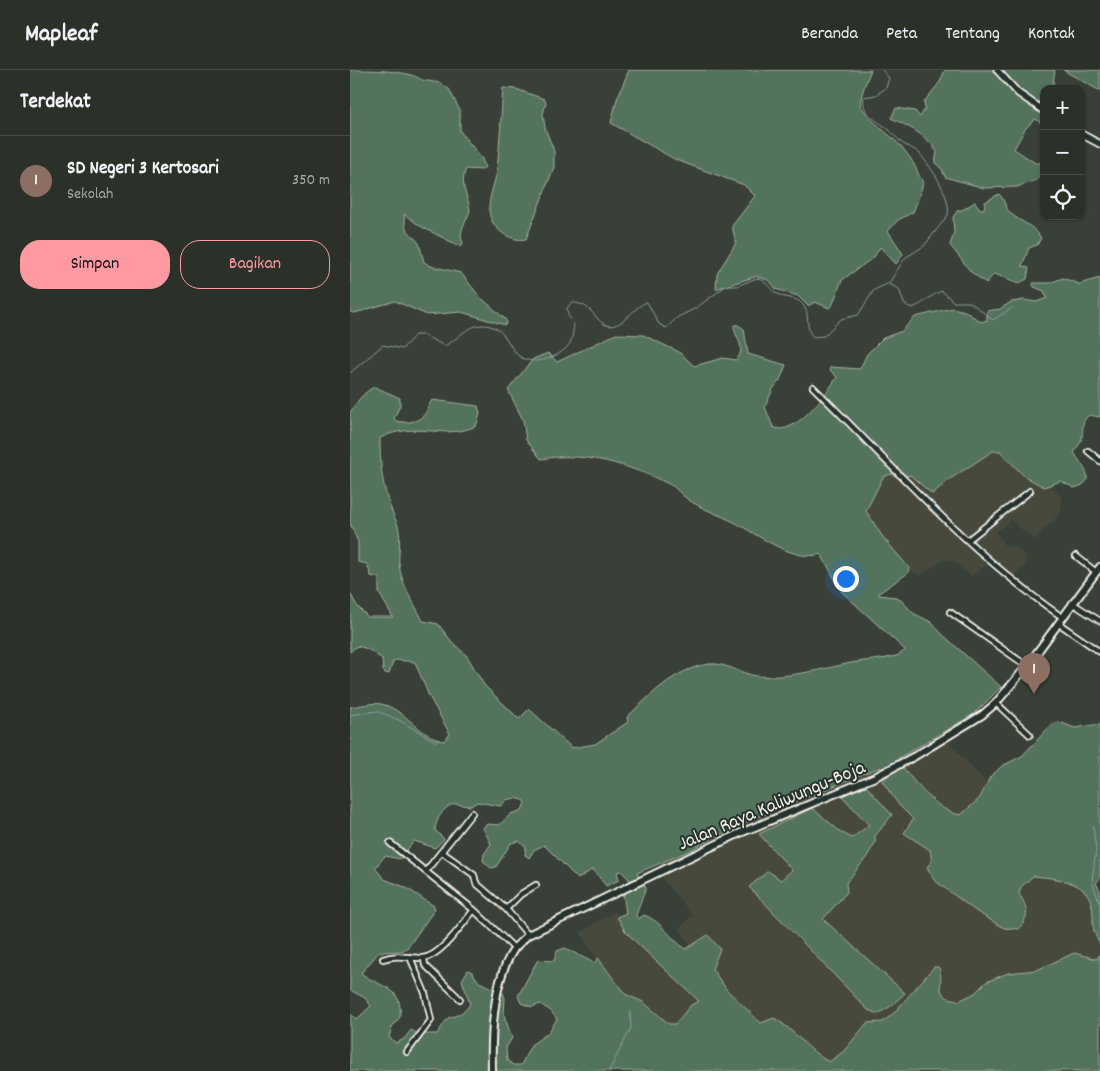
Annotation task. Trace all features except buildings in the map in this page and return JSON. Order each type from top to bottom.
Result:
[{"type":"main road","name":"Jalan Raya Kaliwungu-Boja","points":[[492,1071],[495,1005],[500,985],[514,948],[528,935],[738,834],[875,777],[915,756],[996,704],[1027,666],[1072,602],[1098,570]]},
{"type":"street","points":[[996,70],[1018,93],[1040,108]]},
{"type":"street","points":[[1085,136],[1100,144]]},
{"type":"street","points":[[813,387],[1010,579],[1100,652]]},
{"type":"street","points":[[1088,451],[1100,461]]},
{"type":"street","points":[[968,540],[1030,491]]},
{"type":"street","points":[[1076,556],[1098,570]]},
{"type":"street","points":[[1072,602],[1100,620]]},
{"type":"street","points":[[950,612],[1027,666]]},
{"type":"street","points":[[996,704],[1030,735]]},
{"type":"street","points":[[426,872],[472,813]]},
{"type":"street","points":[[390,843],[474,910],[514,948]]},
{"type":"street","points":[[442,852],[474,875],[476,883],[506,909],[528,935]]},
{"type":"street","points":[[506,909],[521,894],[536,885]]},
{"type":"street","points":[[383,959],[393,955],[424,958],[439,952],[474,910]]},
{"type":"street","points":[[407,1052],[431,1020],[425,994],[410,957]]},
{"type":"street","points":[[424,958],[425,965],[460,999]]},
{"type":"shaded area","points":[[993,451],[1000,451],[1024,476],[1044,487],[1049,485],[1055,490],[1061,497],[1061,513],[1034,540],[1011,520],[996,532],[1005,546],[1015,546],[1026,557],[1025,565],[1012,577],[993,560],[971,576],[952,560],[943,560],[919,576],[909,568],[882,536],[866,511],[876,487],[883,477],[891,474],[898,477],[910,475],[925,487],[936,491],[950,479]]},
{"type":"shaded area","points":[[942,734],[986,783],[980,798],[961,816],[955,815],[931,797],[896,759]]},
{"type":"shaded area","points":[[880,767],[888,776],[882,781],[899,805],[913,819],[904,833],[930,850],[932,861],[977,912],[1028,907],[1019,894],[1021,887],[1033,876],[1066,880],[1086,893],[1090,899],[1093,931],[1100,944],[1100,954],[1098,959],[1074,953],[1066,955],[1045,968],[1029,970],[980,987],[975,993],[959,1001],[943,994],[941,990],[942,974],[934,967],[894,1013],[883,1022],[867,1023],[844,1051],[829,1062],[791,1033],[762,1023],[717,979],[712,969],[720,949],[708,935],[692,947],[679,929],[693,915],[664,881],[658,864],[690,851],[736,826]],"holes":[[[812,808],[852,838],[892,815],[875,836],[866,858],[845,884],[847,892],[823,919],[905,993],[891,1006],[878,1013],[809,951],[750,888],[768,871],[781,881],[793,870],[759,834]]]},
{"type":"shaded area","points":[[615,911],[626,932],[700,1001],[691,1005],[675,1024],[669,1024],[644,1002],[625,994],[611,973],[601,965],[580,933]]},
{"type":"green space","points":[[350,70],[389,71],[408,74],[422,80],[440,83],[449,89],[460,111],[460,131],[482,159],[485,167],[482,170],[466,169],[464,175],[463,180],[470,210],[461,234],[463,243],[461,247],[420,226],[404,214],[406,229],[419,243],[424,262],[431,266],[461,273],[479,296],[505,319],[507,322],[505,325],[461,312],[427,315],[395,301],[355,313],[350,312]]},
{"type":"green space","points":[[629,70],[871,70],[860,105],[906,152],[922,179],[922,187],[913,212],[898,220],[888,231],[903,254],[896,264],[880,247],[874,257],[842,280],[832,306],[829,308],[815,302],[808,306],[798,296],[776,289],[770,281],[757,276],[716,289],[717,274],[736,243],[732,226],[755,196],[744,185],[676,160],[611,123],[617,99]]},
{"type":"green space","points":[[945,70],[1055,70],[1054,85],[1040,85],[1040,122],[1035,119],[1025,129],[1014,149],[1037,164],[1040,162],[1040,177],[1017,187],[984,188],[945,177],[942,169],[935,163],[937,152],[928,140],[891,118],[896,108],[915,111],[920,117],[925,109],[924,102],[940,82]]},
{"type":"green space","points":[[1063,70],[1100,70],[1100,91]]},
{"type":"green space","points":[[503,88],[516,89],[544,99],[546,102],[543,114],[545,128],[554,151],[554,167],[526,239],[515,239],[499,231],[492,221],[489,211],[497,170]]},
{"type":"green space","points":[[999,194],[1007,209],[1033,229],[1041,238],[1037,245],[1029,248],[1022,266],[1029,268],[1027,279],[1019,283],[994,274],[986,283],[971,272],[950,245],[954,233],[953,217],[958,210],[962,210],[975,202],[980,209],[984,209],[985,202]]},
{"type":"green space","points":[[1063,278],[1079,284],[1100,278],[1100,417],[1089,415],[1086,418],[1083,423],[1081,441],[1074,452],[1086,473],[1086,482],[1074,488],[1061,481],[1044,487],[1024,476],[1000,451],[993,451],[950,479],[932,494],[910,475],[898,477],[891,474],[883,477],[866,511],[882,536],[909,568],[908,573],[879,593],[879,595],[895,597],[902,601],[913,613],[931,622],[1001,687],[974,714],[897,759],[925,793],[943,808],[961,815],[980,798],[990,777],[1002,766],[1022,756],[1052,724],[1059,722],[1075,728],[1100,724],[1100,878],[1096,883],[1100,891],[1100,944],[1093,928],[1092,906],[1089,897],[1077,886],[1068,882],[1033,876],[1021,887],[1019,894],[1026,908],[1026,915],[1019,929],[1004,928],[977,912],[934,880],[927,867],[932,861],[930,850],[904,833],[913,819],[899,805],[882,781],[888,776],[880,767],[736,826],[689,851],[637,873],[646,888],[636,915],[638,919],[644,915],[651,918],[686,949],[708,935],[720,949],[712,969],[727,990],[761,1023],[774,1018],[814,1052],[829,1062],[844,1051],[867,1023],[883,1022],[894,1013],[934,967],[938,967],[940,971],[943,994],[948,998],[959,1001],[975,993],[986,982],[1008,973],[1037,970],[1074,953],[1097,959],[1100,954],[1100,1071],[350,1071],[350,1014],[357,1019],[371,1006],[365,998],[350,990],[350,707],[372,704],[385,705],[400,713],[437,739],[444,741],[450,734],[429,696],[415,662],[396,660],[393,662],[389,674],[383,670],[382,659],[368,649],[357,646],[350,652],[350,593],[357,606],[368,617],[393,617],[379,593],[379,578],[371,576],[367,564],[358,562],[358,542],[350,523],[350,413],[361,398],[375,387],[400,398],[400,406],[394,418],[396,421],[403,422],[411,422],[421,418],[432,400],[478,406],[480,414],[476,426],[464,430],[453,432],[406,431],[380,438],[383,482],[399,533],[400,572],[423,621],[438,624],[452,642],[467,656],[484,685],[519,719],[529,709],[572,748],[595,744],[628,722],[627,717],[664,684],[685,671],[696,667],[715,664],[757,676],[768,677],[804,673],[891,657],[905,650],[842,592],[821,554],[810,556],[776,546],[734,522],[698,505],[671,485],[638,471],[590,458],[557,457],[541,459],[526,440],[523,420],[508,390],[533,359],[548,353],[557,362],[616,334],[643,335],[679,352],[694,366],[723,358],[736,360],[741,351],[734,325],[738,325],[744,329],[748,354],[786,365],[765,407],[773,427],[781,429],[800,420],[818,403],[837,377],[829,369],[831,367],[860,369],[867,354],[883,338],[902,331],[915,317],[953,308],[965,311],[981,322],[987,320],[987,311],[1000,309],[1011,302],[1024,300],[1036,302],[1047,298],[1044,291],[1034,287],[1033,283],[1049,283]],"holes":[[[515,798],[523,800],[525,803],[522,810],[511,814],[499,825],[487,824],[483,828],[491,844],[484,854],[483,861],[491,868],[496,867],[511,843],[519,841],[526,847],[525,855],[529,858],[534,850],[544,845],[578,879],[593,869],[606,886],[619,880],[617,872],[621,871],[629,879],[631,887],[623,893],[626,913],[617,917],[626,932],[699,1001],[691,1005],[675,1024],[669,1024],[643,1002],[625,994],[598,958],[594,963],[565,948],[557,951],[554,961],[538,960],[518,996],[521,1003],[532,1007],[540,1004],[551,1011],[557,1019],[548,1033],[531,1045],[521,1065],[513,1065],[507,1060],[506,1048],[512,1038],[504,1015],[505,998],[503,993],[479,982],[472,972],[468,970],[462,980],[470,1004],[465,1010],[458,1015],[448,1018],[437,1034],[418,1034],[411,1030],[404,1039],[396,1043],[389,1037],[392,1027],[400,1017],[398,999],[389,989],[361,973],[379,952],[402,951],[408,947],[435,909],[434,906],[405,887],[384,879],[375,868],[385,856],[400,859],[414,841],[435,848],[444,839],[435,830],[437,821],[442,812],[453,804],[471,806],[477,802],[501,806],[506,800]]]},
{"type":"green space","points":[[866,786],[892,815],[875,836],[875,843],[866,858],[846,883],[847,892],[823,919],[905,993],[891,1006],[878,1014],[868,1010],[749,887],[768,871],[781,880],[792,870],[759,834],[812,808],[841,832],[852,838],[869,825],[842,796]]},
{"type":"waterway","points":[[350,373],[383,345],[402,349],[415,335],[423,335],[445,346],[467,330],[482,325],[491,326],[502,333],[522,358],[534,361],[541,360],[562,352],[570,343],[574,324],[568,315],[567,308],[571,303],[586,307],[604,324],[611,326],[617,324],[647,302],[659,324],[666,328],[678,317],[696,308],[726,286],[737,286],[757,278],[778,294],[803,304],[811,334],[813,337],[824,336],[841,319],[858,315],[874,290],[889,283],[905,258],[924,246],[948,215],[948,207],[943,190],[924,159],[917,151],[902,143],[871,116],[865,108],[863,103],[864,97],[876,95],[886,88],[889,78],[882,70]]},
{"type":"waterway","points":[[889,284],[899,289],[904,304],[911,308],[942,291],[954,302],[970,302],[993,320],[1012,308]]},
{"type":"waterway","points":[[350,715],[377,711],[399,720],[436,742]]},
{"type":"waterway","points":[[1093,826],[1096,850],[1092,881],[1100,905]]},
{"type":"waterway","points":[[609,1071],[631,1028],[630,1012]]},
{"type":"place","name":"SD Negeri 3 Kertosari","points":[[1034,694]]}]
